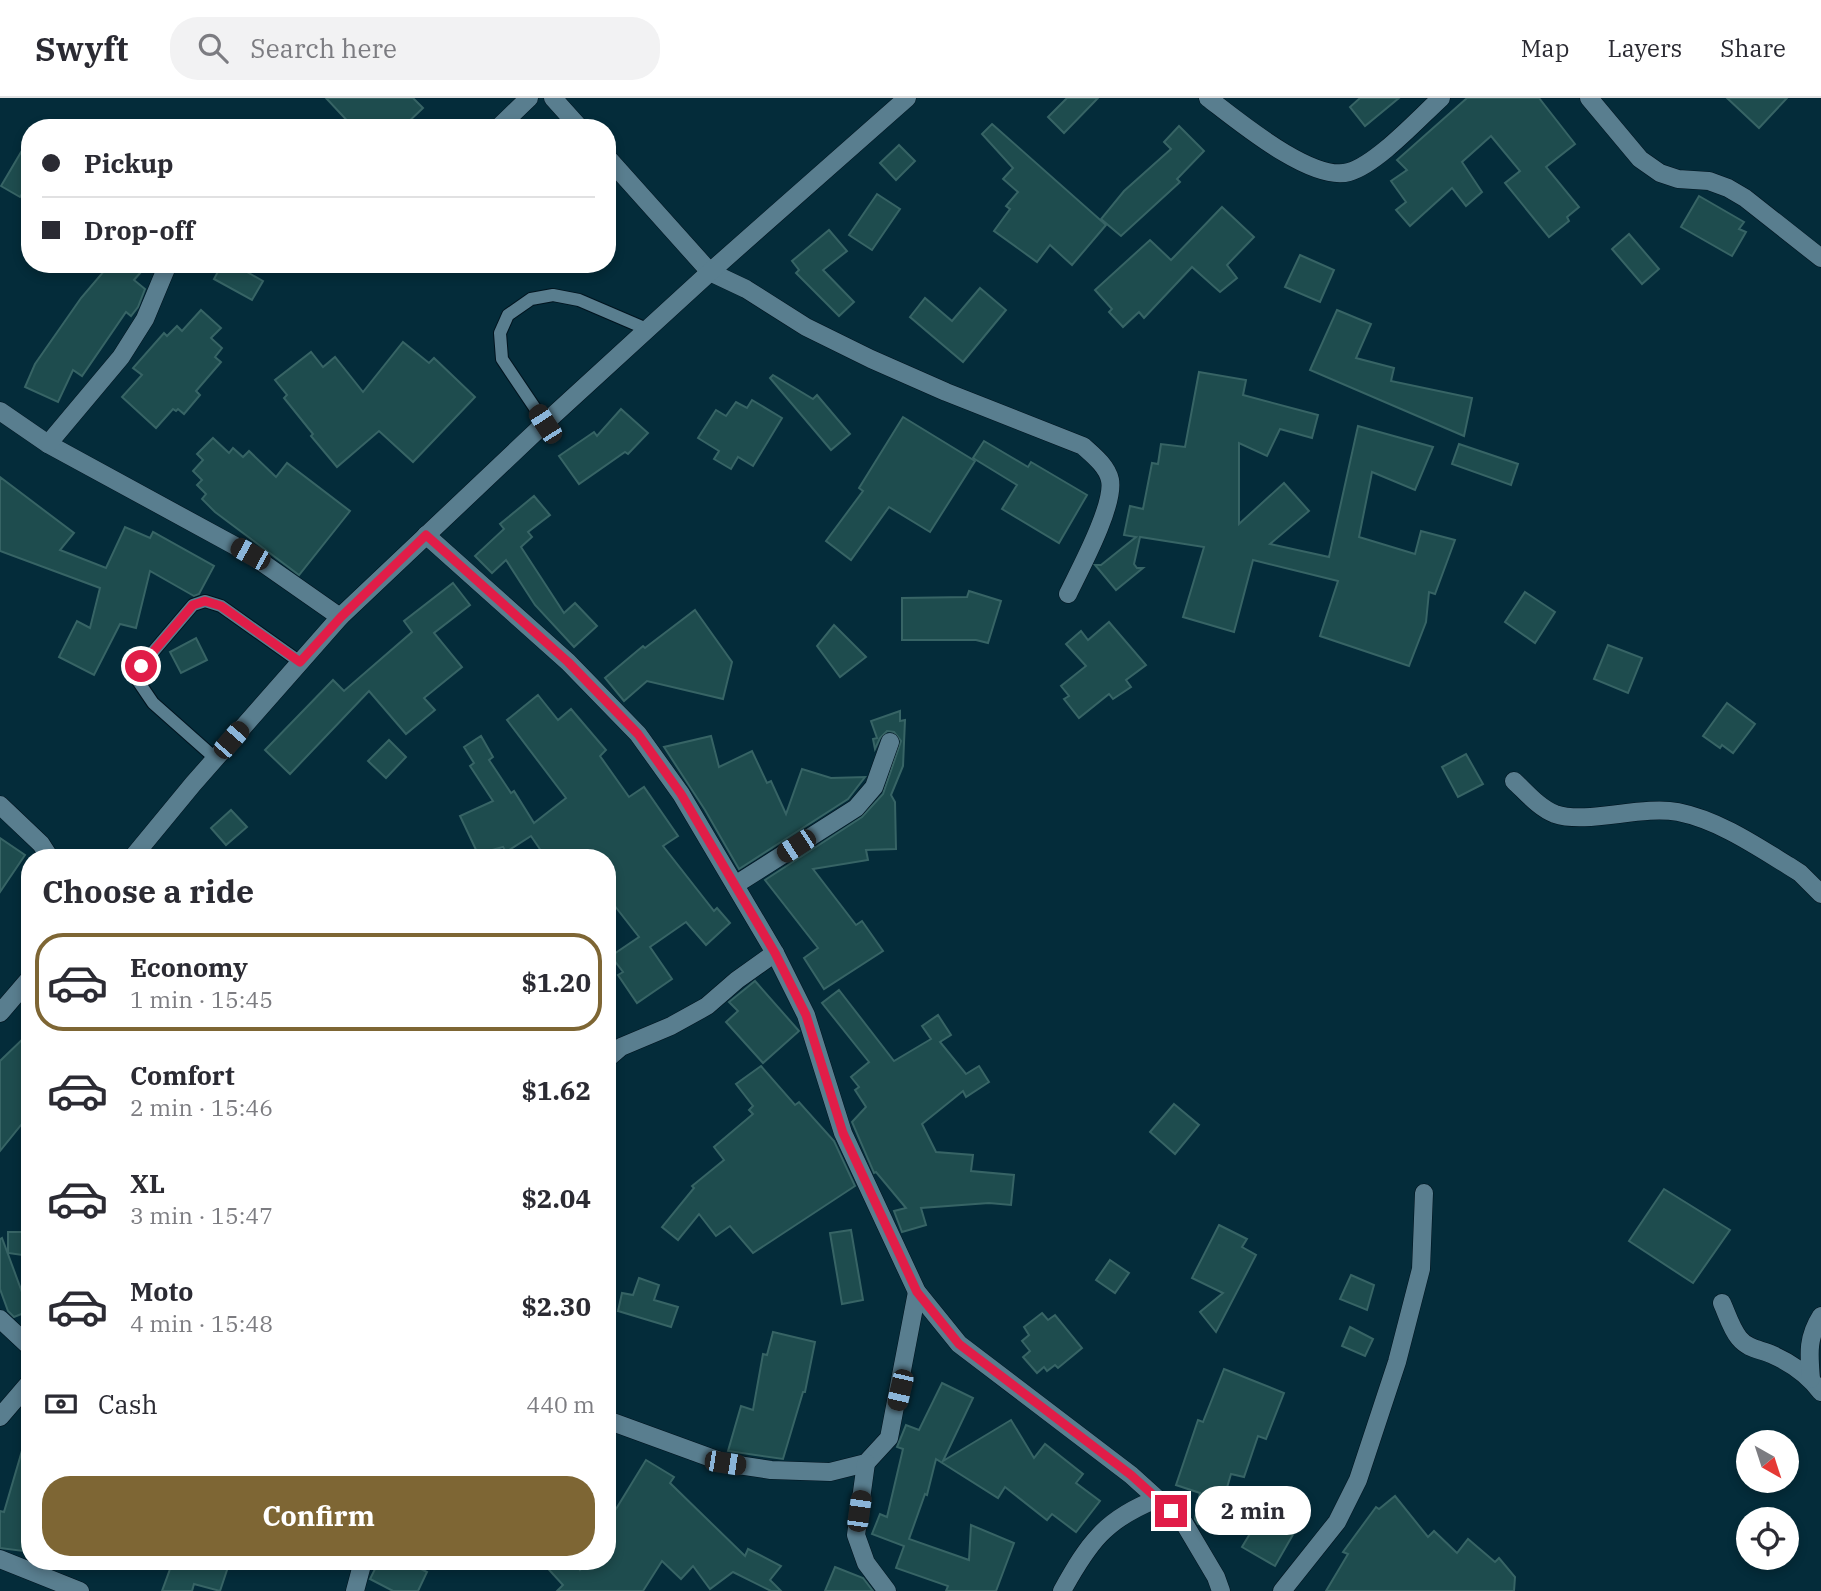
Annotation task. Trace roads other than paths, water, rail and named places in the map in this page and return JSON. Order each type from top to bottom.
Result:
[{"type":"street","points":[[507,119],[528,98]]},
{"type":"street","points":[[553,98],[572,119]]},
{"type":"street","points":[[139,849],[215,758],[341,617],[710,272],[907,98]]},
{"type":"street","points":[[1208,98],[1258,136],[1312,168],[1331,173],[1348,173],[1375,158],[1441,98]]},
{"type":"street","points":[[1589,98],[1640,159],[1660,173],[1678,179],[1709,181],[1728,188],[1745,198],[1821,258]]},
{"type":"street","points":[[616,167],[710,272],[746,289],[806,327],[871,359],[1083,446],[1098,459],[1110,481],[1107,503],[1095,537],[1068,594]]},
{"type":"street","points":[[48,444],[121,357],[145,319],[164,273]]},
{"type":"street","points":[[0,411],[48,444],[250,554],[341,617]]},
{"type":"street","points":[[426,535],[568,662],[638,734],[681,794],[775,953],[806,1015],[843,1133],[917,1292],[959,1344],[1121,1467],[1184,1523],[1216,1577],[1221,1591]]},
{"type":"street","points":[[735,885],[856,808],[874,787],[890,743]]},
{"type":"street","points":[[1514,781],[1539,805],[1555,814],[1585,816],[1649,810],[1678,813],[1711,822],[1800,873],[1821,894]]},
{"type":"street","points":[[0,805],[44,849]]},
{"type":"street","points":[[616,1051],[707,1006],[775,953]]},
{"type":"street","points":[[0,1013],[21,988]]},
{"type":"street","points":[[1282,1591],[1337,1522],[1358,1480],[1397,1362],[1421,1269],[1424,1193]]},
{"type":"street","points":[[887,1591],[866,1563],[856,1535],[866,1464],[889,1438],[917,1292]]},
{"type":"street","points":[[1722,1303],[1738,1337],[1747,1345],[1757,1351],[1772,1354],[1816,1385]]},
{"type":"street","points":[[1816,1385],[1809,1351],[1812,1331],[1821,1316]]},
{"type":"street","points":[[0,1319],[21,1339]]},
{"type":"street","points":[[0,1417],[21,1392]]},
{"type":"street","points":[[616,1423],[725,1463],[771,1470],[830,1472],[866,1464]]},
{"type":"street","points":[[1062,1591],[1077,1563],[1110,1524],[1131,1509],[1157,1499]]},
{"type":"street","points":[[0,1559],[21,1567]]},
{"type":"street","points":[[28,1570],[80,1591]]},
{"type":"street","points":[[355,1591],[361,1570]]},
{"type":"lane","points":[[545,424],[502,359],[500,333],[508,314],[531,299],[553,295],[579,300],[649,330]]},
{"type":"lane","points":[[215,758],[153,704],[136,678],[141,666],[193,605],[205,601],[221,606],[300,662]]}]
